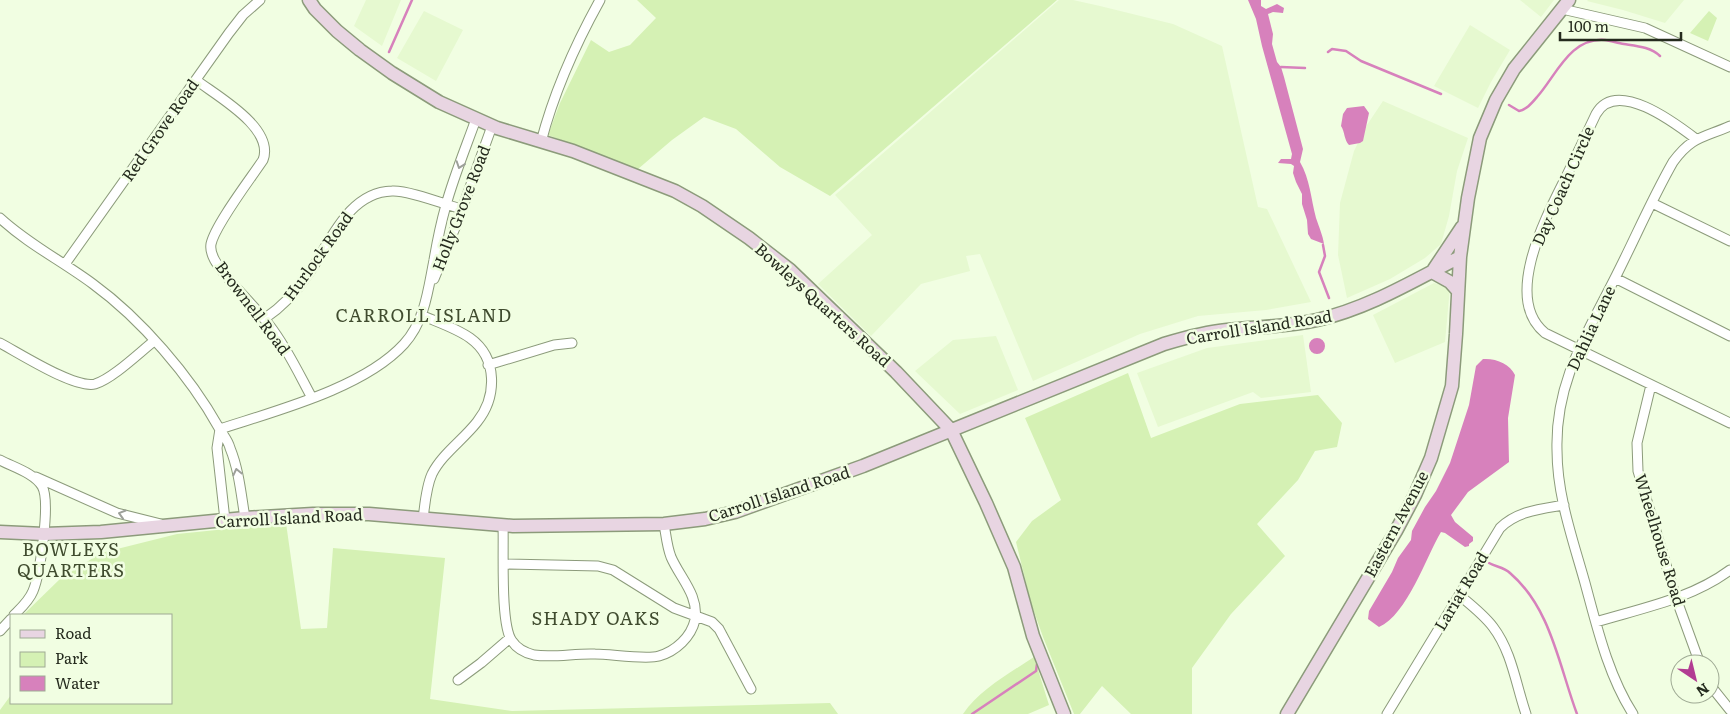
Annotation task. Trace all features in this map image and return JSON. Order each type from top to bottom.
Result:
[{"type":"street","name":"Red Grove Road","points":[[64,264],[243,15],[260,0]]},
{"type":"street","name":"Bowleys Quarters Road","points":[[309,0],[315,9],[338,31],[375,61],[439,102],[492,126],[574,151],[675,192],[702,206],[749,238],[790,270],[896,372],[951,430],[1014,567],[1033,636],[1064,714]]},
{"type":"street","points":[[541,142],[565,70],[600,0]]},
{"type":"street","points":[[1566,4],[1645,28],[1730,67]]},
{"type":"street","name":"Eastern Avenue","points":[[1287,714],[1396,531],[1416,494],[1431,458],[1452,386],[1460,258],[1474,166],[1482,133],[1490,112],[1514,69],[1566,4]]},
{"type":"street","name":"Brownell Road","points":[[196,80],[245,118],[259,132],[265,144],[263,160],[220,224],[213,238],[211,247],[214,259],[264,319],[288,353],[312,398]]},
{"type":"street","name":"Day Coach Circle","points":[[1696,139],[1661,114],[1634,103],[1623,100],[1610,101],[1602,105],[1543,223],[1533,251],[1529,270],[1529,302],[1533,319],[1545,332],[1651,386],[1730,423]]},
{"type":"street","name":"Holly Grove Road","points":[[220,429],[312,398],[360,376],[388,359],[408,339],[422,315],[429,290],[446,204],[476,119]]},
{"type":"street","name":"Holly Grove Road","points":[[429,290],[445,255],[492,126]]},
{"type":"street","points":[[1727,128],[1730,137]]},
{"type":"street","name":"Dahlia Lane","points":[[1633,714],[1618,688],[1596,622],[1564,505],[1557,466],[1558,414],[1562,394],[1578,349],[1673,162],[1683,149],[1696,139],[1727,128]]},
{"type":"street","name":"Hurlock Road","points":[[264,319],[292,295],[346,215],[365,199],[382,192],[396,191],[461,209]]},
{"type":"street","points":[[1652,203],[1730,241]]},
{"type":"street","points":[[0,218],[25,240],[64,264],[115,302],[154,341],[192,386],[226,438],[234,458],[240,483],[245,518]]},
{"type":"street","points":[[1458,291],[1450,282],[1432,272],[1464,225]]},
{"type":"street","name":"Carroll Island Road","points":[[0,532],[44,534],[101,532],[245,518],[314,514],[351,514],[503,525],[664,524],[705,519],[734,512],[863,466],[1164,344],[1217,332],[1291,325],[1334,316],[1382,298],[1460,258]]},
{"type":"street","points":[[1615,278],[1730,336]]},
{"type":"street","points":[[422,315],[470,338],[481,349],[488,365],[492,382],[487,404],[477,423],[443,458],[432,473],[423,519]]},
{"type":"street","points":[[0,343],[61,375],[87,385],[96,384],[107,378],[154,341]]},
{"type":"street","points":[[488,365],[554,345],[572,343]]},
{"type":"street","name":"Wheelhouse Road","points":[[1651,386],[1636,443],[1638,471],[1676,598],[1696,654]]},
{"type":"street","points":[[220,429],[217,448],[225,520]]},
{"type":"street","points":[[0,460],[34,478],[44,489],[46,501],[44,534],[38,576],[34,589],[26,603],[15,614]]},
{"type":"street","points":[[19,470],[118,513],[169,526]]},
{"type":"street","name":"Lariat Road","points":[[1387,714],[1489,544],[1505,523],[1525,513],[1564,505]]},
{"type":"street","points":[[503,525],[507,630],[510,638],[520,649],[534,655],[594,654],[655,657],[672,650],[682,642],[691,630],[695,617],[692,594],[671,556],[664,524]]},
{"type":"street","points":[[504,564],[598,566],[613,570],[674,608],[712,622],[719,629],[751,689]]},
{"type":"street","points":[[1596,622],[1676,598],[1708,585],[1730,570]]},
{"type":"street","points":[[1459,596],[1488,622],[1499,636],[1510,661],[1524,713]]},
{"type":"street","points":[[0,631],[10,620]]},
{"type":"street","points":[[458,680],[510,638]]},
{"type":"shaded area","points":[[366,0],[401,0],[382,46],[354,26]]},
{"type":"shaded area","points":[[1059,0],[1073,0],[1173,24],[1222,46],[1258,207],[1267,209],[1311,302],[1266,310],[1198,316],[1140,334],[1033,381],[980,254],[966,256],[970,271],[921,284],[871,336],[818,284],[872,235],[835,195]]},
{"type":"shaded area","points":[[1520,0],[1554,0],[1541,17]]},
{"type":"shaded area","points":[[1588,0],[1684,0],[1665,23]]},
{"type":"shaded area","points":[[424,11],[463,30],[436,81],[397,58]]},
{"type":"shaded area","points":[[1470,25],[1510,50],[1478,108],[1434,86]]},
{"type":"shaded area","points":[[1383,101],[1468,138],[1457,171],[1449,216],[1441,244],[1425,258],[1390,279],[1347,298],[1338,255],[1340,203],[1354,151],[1367,125]]},
{"type":"shaded area","points":[[1434,283],[1450,287],[1445,342],[1395,363],[1373,315]]},
{"type":"shaded area","points":[[1303,335],[1311,392],[1261,398],[1253,392],[1158,427],[1137,373],[1207,348]]},
{"type":"shaded area","points":[[996,336],[1018,390],[960,414],[915,371],[953,340]]},
{"type":"green space","points":[[637,0],[1057,0],[830,196],[780,167],[736,129],[704,117],[672,140],[638,169],[548,135],[560,103],[591,40],[609,52],[630,45],[656,18]]},
{"type":"green space","points":[[1709,11],[1717,18],[1708,41],[1690,33]]},
{"type":"green space","points":[[1128,373],[1151,438],[1240,404],[1318,395],[1342,423],[1337,447],[1315,451],[1298,480],[1257,524],[1285,556],[1231,614],[1192,668],[1192,714],[1131,714],[1102,686],[1080,714],[1074,714],[1031,603],[1016,542],[1032,521],[1061,500],[1025,418]]},
{"type":"green space","points":[[286,523],[301,629],[327,628],[333,548],[445,558],[430,699],[512,711],[830,703],[838,714],[0,714],[0,710],[10,696],[10,704],[172,704],[172,614],[24,614],[61,578],[101,553],[177,534]]},
{"type":"green space","points":[[1034,657],[1049,705],[1028,714],[963,714],[977,697]]},
{"type":"water","points":[[1248,0],[1261,0],[1261,6],[1266,9],[1277,4],[1284,8],[1283,13],[1273,12],[1268,14],[1273,34],[1272,44],[1284,77],[1303,149],[1300,162],[1308,182],[1324,244],[1311,239],[1308,234],[1302,194],[1293,173],[1294,166],[1278,163],[1281,159],[1291,159],[1292,154],[1256,19]]},
{"type":"water","points":[[1364,106],[1369,113],[1363,141],[1349,145],[1341,126],[1343,114],[1347,108]]},
{"type":"water","points":[[1317,338],[1323,340],[1325,346],[1323,352],[1317,354],[1311,352],[1309,346],[1311,340]]},
{"type":"water","points":[[1483,359],[1502,362],[1515,375],[1508,418],[1509,462],[1468,492],[1451,515],[1455,522],[1473,537],[1473,541],[1469,546],[1465,547],[1441,532],[1407,598],[1398,611],[1379,627],[1368,619],[1369,611],[1398,558],[1411,540],[1412,531],[1450,463],[1469,405],[1476,366]]},
{"type":"waterway","points":[[389,52],[412,0]]},
{"type":"waterway","points":[[1509,105],[1519,111],[1527,108],[1573,51],[1593,41],[1605,40],[1644,47],[1660,56]]},
{"type":"waterway","points":[[1328,52],[1332,49],[1346,51],[1361,61],[1441,94]]},
{"type":"waterway","points":[[1281,67],[1305,68]]},
{"type":"waterway","points":[[1323,245],[1325,256],[1319,272],[1329,298]]},
{"type":"waterway","points":[[1489,563],[1510,573],[1524,587],[1535,603],[1552,639],[1577,714]]},
{"type":"waterway","points":[[972,714],[1036,671],[1037,664]]},
{"type":"district","name":"CARROLL ISLAND","points":[[424,316]]},
{"type":"district","name":"BOWLEYS QUARTERS","points":[[71,560]]},
{"type":"district","name":"SHADY OAKS","points":[[596,619]]}]
